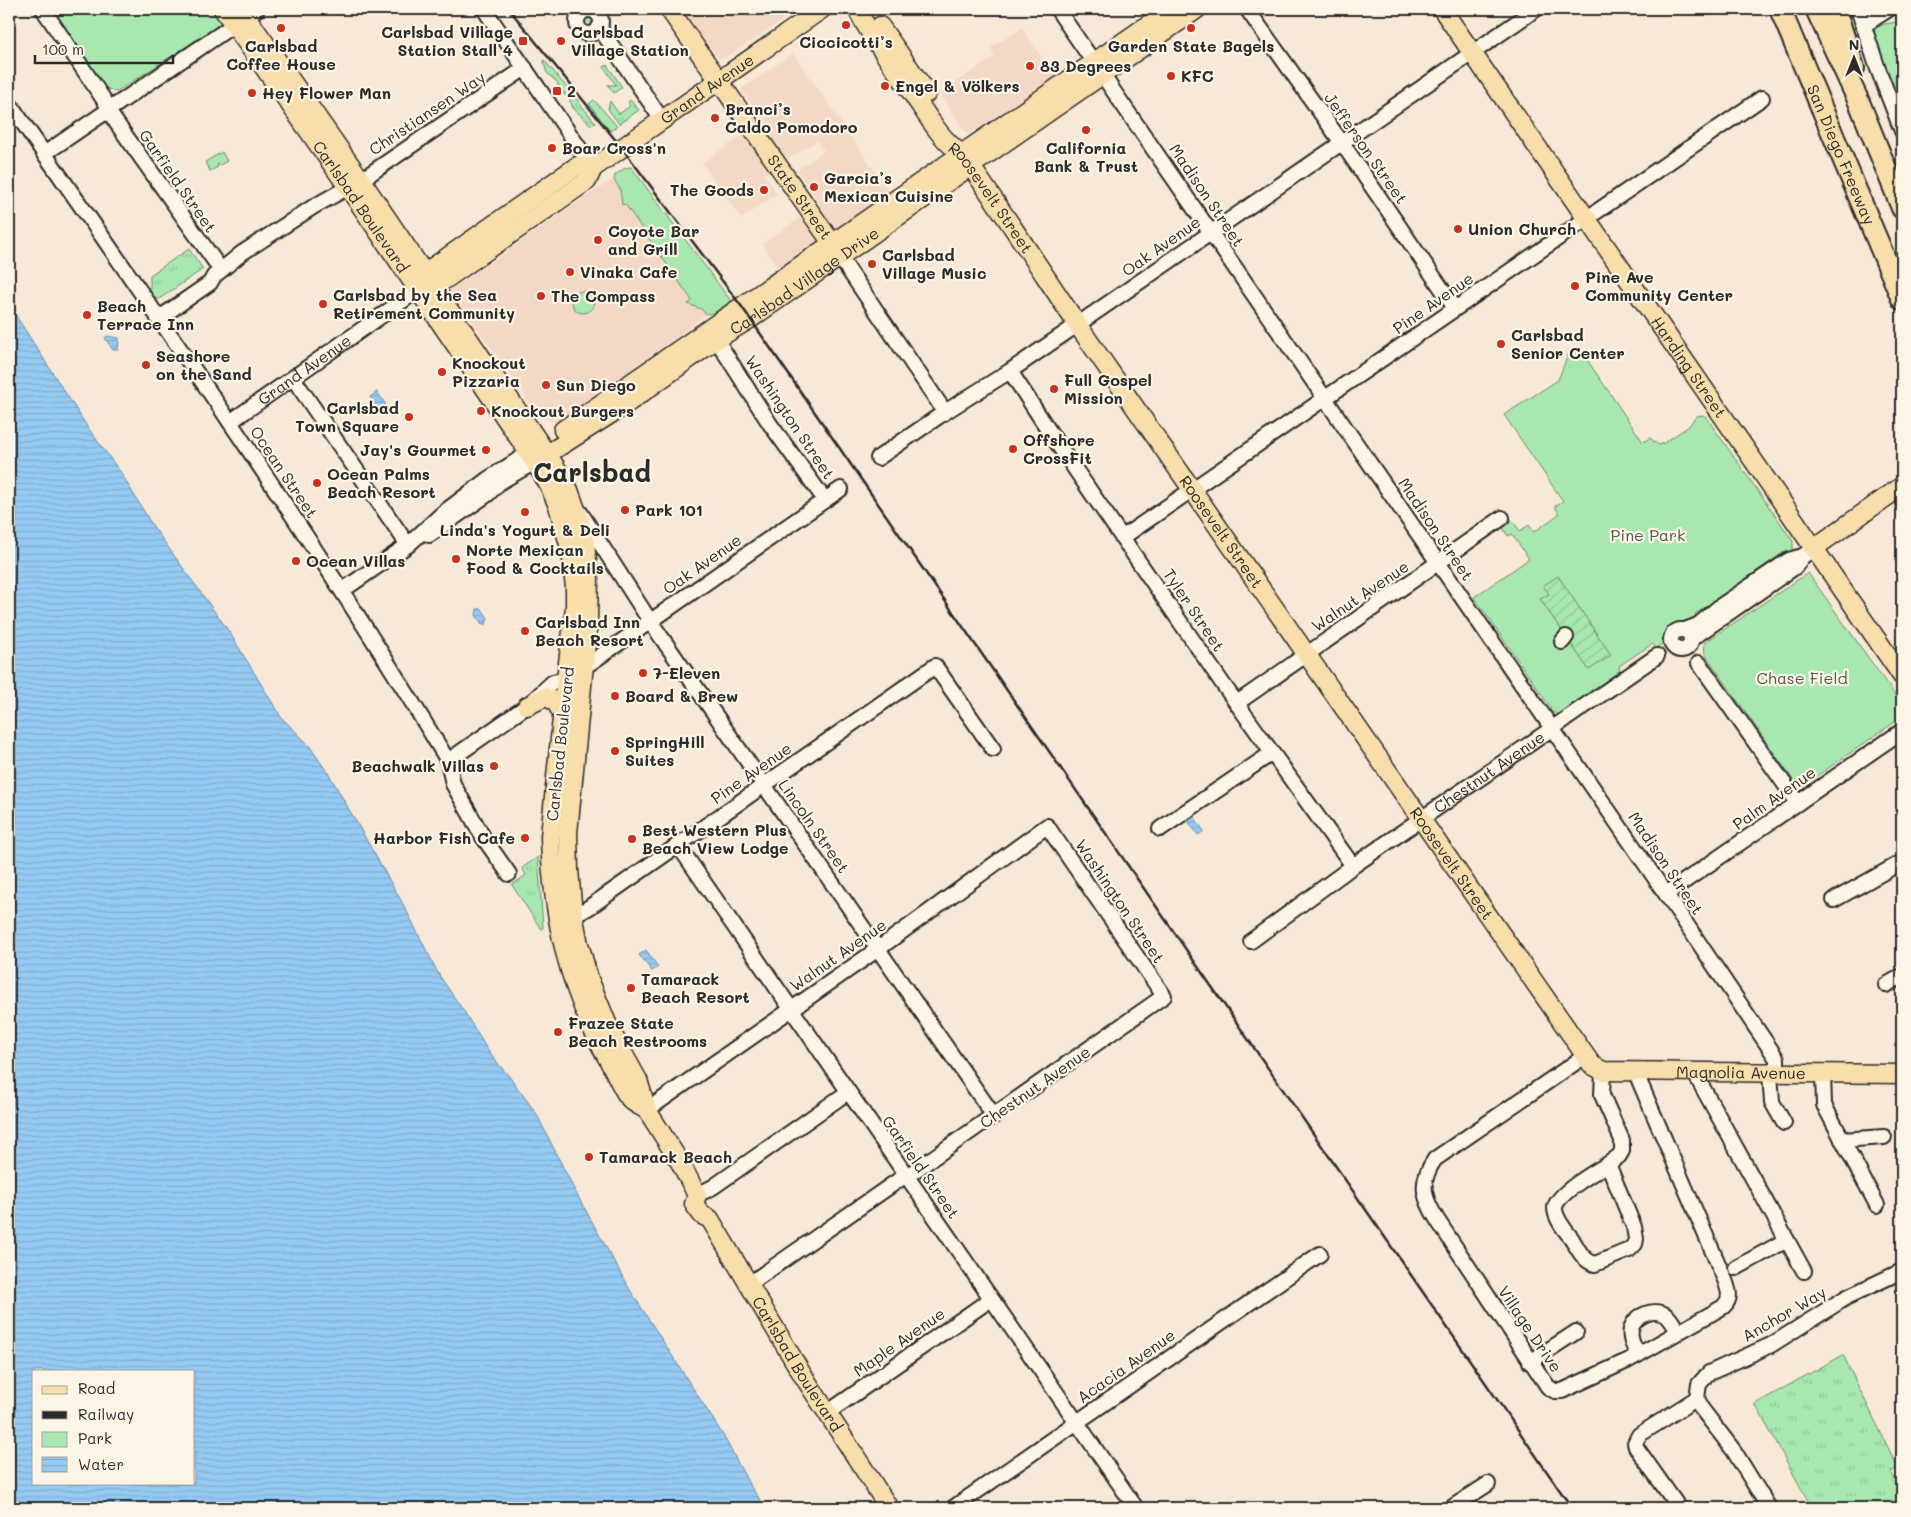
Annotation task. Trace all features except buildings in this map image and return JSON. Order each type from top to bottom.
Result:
[{"type":"highway","points":[[1767,9],[1836,142]]},
{"type":"highway","name":"San Diego Freeway","points":[[1780,9],[1902,299]]},
{"type":"highway","points":[[1816,9],[1859,102],[1902,208]]},
{"type":"highway","points":[[1835,9],[1856,76],[1859,102]]},
{"type":"main road","name":"Carlsbad Boulevard","points":[[223,9],[245,14],[355,183],[538,454],[565,527],[574,573],[576,598],[550,836],[552,872],[565,915]]},
{"type":"main road","name":"State Street","points":[[668,9],[720,80],[827,236],[835,251]]},
{"type":"main road","name":"Grand Avenue","points":[[424,286],[443,281],[518,230],[587,181],[593,168],[822,9]]},
{"type":"main road","name":"Roosevelt Street","points":[[857,9],[891,63],[936,127],[953,148],[966,160],[1077,324],[1585,1056]]},
{"type":"main road","points":[[868,9],[938,110],[959,144],[966,160]]},
{"type":"main road","name":"Carlsbad Village Drive","points":[[538,454],[1098,68],[1171,9]]},
{"type":"main road","name":"Carlsbad Village Drive","points":[[1098,68],[1197,9]]},
{"type":"main road","name":"Harding Street","points":[[1442,9],[1586,218],[1808,552],[1902,676]]},
{"type":"main road","name":"Carlsbad Boulevard","points":[[538,454],[556,466],[574,504],[585,542],[589,579],[589,606],[568,833],[569,870],[565,915],[569,969],[588,1021],[631,1100],[647,1110],[681,1164],[697,1194],[706,1196],[712,1209],[710,1218],[827,1413],[889,1508]]},
{"type":"main road","name":"Chestnut Avenue","points":[[1808,552],[1902,486]]},
{"type":"main road","points":[[574,618],[578,628],[578,650],[583,668]]},
{"type":"main road","points":[[566,679],[571,681],[575,688],[573,704],[578,724]]},
{"type":"main road","points":[[527,706],[546,697],[555,701],[562,713]]},
{"type":"main road","points":[[1585,1056],[1592,1065],[1603,1071]]},
{"type":"main road","name":"Magnolia Avenue","points":[[1603,1071],[1902,1074]]},
{"type":"street","name":"Garfield Street","points":[[43,9],[109,110],[221,270]]},
{"type":"street","points":[[484,9],[593,168]]},
{"type":"street","name":"Madison Street","points":[[1057,9],[1666,894],[1776,1059],[1773,1073],[1772,1102],[1784,1123]]},
{"type":"street","name":"Jefferson Street","points":[[1247,9],[1456,308]]},
{"type":"street","name":"Oak Avenue","points":[[878,458],[945,412],[1010,371],[1536,9]]},
{"type":"street","points":[[1858,9],[1878,70],[1902,131]]},
{"type":"street","points":[[1864,26],[1889,9]]},
{"type":"street","points":[[44,154],[245,14]]},
{"type":"street","points":[[599,21],[659,122]]},
{"type":"street","name":"Christiansen Way","points":[[158,319],[210,283],[221,270],[242,254],[355,183],[525,68]]},
{"type":"street","name":"Pine Avenue","points":[[1123,537],[1762,98]]},
{"type":"street","name":"Ocean Street","points":[[9,103],[230,422],[343,590],[448,761],[453,784],[484,837],[509,874]]},
{"type":"street","name":"State Street","points":[[835,251],[945,412]]},
{"type":"street","name":"Grand Avenue","points":[[230,422],[424,286]]},
{"type":"street","name":"Washington Street","points":[[713,334],[770,424],[824,500]]},
{"type":"street","name":"Tyler Street","points":[[1010,371],[1055,440],[1237,703],[1353,866]]},
{"type":"street","points":[[293,378],[408,545]]},
{"type":"street","name":"Carlsbad Village Drive","points":[[343,590],[408,545],[443,512],[488,479],[538,454]]},
{"type":"street","name":"Oak Avenue","points":[[583,668],[841,489]]},
{"type":"street","name":"Lincoln Street","points":[[574,504],[650,621],[994,1116]]},
{"type":"street","name":"Walnut Avenue","points":[[1237,703],[1502,518]]},
{"type":"street","name":"Chestnut Avenue","points":[[1251,941],[1353,866],[1657,656],[1661,649],[1683,642],[1795,568],[1808,552]]},
{"type":"street","points":[[1683,642],[1691,660],[1699,663],[1798,803]]},
{"type":"street","name":"Pine Avenue","points":[[565,915],[588,908],[936,666],[993,750]]},
{"type":"street","points":[[448,761],[527,706],[553,682],[566,679]]},
{"type":"street","name":"Palm Avenue","points":[[1666,894],[1902,731]]},
{"type":"street","points":[[1160,829],[1272,753]]},
{"type":"street","name":"Washington Street","points":[[1047,826],[1164,996]]},
{"type":"street","name":"Walnut Avenue","points":[[647,1110],[878,949],[1047,826]]},
{"type":"street","name":"Garfield Street","points":[[678,845],[1136,1508]]},
{"type":"street","points":[[1834,900],[1902,862]]},
{"type":"street","points":[[1886,985],[1902,976]]},
{"type":"street","name":"Chestnut Avenue","points":[[749,1284],[994,1116],[1164,996]]},
{"type":"street","name":"Village Drive","points":[[1585,1056],[1435,1159],[1430,1166],[1423,1188],[1427,1204],[1530,1362],[1548,1387],[1555,1391],[1562,1391],[1638,1355],[1728,1303],[1730,1292],[1635,1071]]},
{"type":"street","points":[[1603,1071],[1602,1095],[1622,1140],[1622,1151],[1620,1156],[1608,1164],[1563,1195],[1556,1205],[1556,1215],[1583,1258],[1595,1264],[1628,1250],[1635,1244],[1636,1239],[1634,1227],[1608,1164]]},
{"type":"street","points":[[1694,1072],[1804,1271]]},
{"type":"street","points":[[1823,1073],[1824,1105],[1877,1205]]},
{"type":"street","points":[[697,1194],[712,1187],[848,1092]]},
{"type":"street","points":[[1842,1140],[1884,1137]]},
{"type":"street","points":[[1736,1268],[1787,1240]]},
{"type":"street","name":"Acacia Avenue","points":[[953,1508],[1320,1254]]},
{"type":"street","name":"Anchor Way","points":[[1697,1398],[1698,1384],[1709,1373],[1771,1345],[1847,1298],[1902,1271]]},
{"type":"street","name":"Maple Avenue","points":[[827,1413],[992,1299]]},
{"type":"street","points":[[1638,1355],[1630,1339],[1631,1329],[1636,1320],[1651,1312],[1658,1312],[1670,1319],[1678,1332]]},
{"type":"street","points":[[1530,1362],[1576,1332]]},
{"type":"street","points":[[1679,1508],[1636,1447],[1635,1442],[1639,1435],[1697,1398],[1702,1408],[1734,1451],[1769,1508]]},
{"type":"street","points":[[1451,1508],[1488,1484]]},
{"type":"shaded area","points":[[681,9],[799,9],[724,59],[719,59]]},
{"type":"shaded area","points":[[1022,28],[1056,78],[967,135],[940,93],[995,56],[990,48]]},
{"type":"shaded area","points":[[793,53],[890,193],[778,267],[762,244],[820,204],[797,170],[824,151],[817,141],[764,174],[777,194],[741,219],[702,163],[763,121],[741,89]]},
{"type":"shaded area","points":[[614,180],[620,189],[622,205],[625,203],[691,299],[692,301],[689,304],[701,309],[706,314],[685,331],[556,422],[540,417],[450,290],[594,191]]},
{"type":"green space","points":[[52,9],[214,9],[221,24],[116,92],[106,88]]},
{"type":"green space","points":[[587,16],[591,16],[595,22],[591,28],[587,28],[583,24],[583,20]]},
{"type":"green space","points":[[1902,21],[1902,115],[1873,36],[1876,28],[1885,24]]},
{"type":"green space","points":[[543,60],[596,123],[591,125],[573,108],[569,98],[560,91],[557,82],[547,73]]},
{"type":"green space","points":[[607,65],[622,87],[614,93],[608,85],[616,85],[604,67]]},
{"type":"green space","points":[[594,100],[617,126],[610,131],[589,104]]},
{"type":"green space","points":[[630,100],[639,110],[619,124],[608,109],[610,101],[619,114],[630,106],[628,102]]},
{"type":"green space","points":[[222,152],[227,161],[220,165],[217,164],[218,167],[210,171],[205,162]]},
{"type":"green space","points":[[631,167],[731,301],[714,313],[706,314],[701,309],[688,304],[692,301],[691,299],[625,204],[622,205],[620,189],[614,180],[615,175],[625,168]]},
{"type":"green space","points":[[189,249],[203,269],[155,302],[150,295],[150,275]]},
{"type":"green space","points":[[579,291],[587,291],[594,298],[594,306],[587,313],[579,313],[572,306],[572,298]]},
{"type":"green space","name":"Pine Park","points":[[1581,351],[1643,442],[1650,438],[1659,445],[1689,426],[1697,416],[1703,415],[1706,417],[1793,541],[1793,556],[1787,555],[1784,552],[1744,580],[1746,584],[1739,589],[1736,586],[1695,614],[1697,618],[1672,627],[1665,642],[1656,648],[1652,644],[1619,666],[1620,671],[1561,713],[1556,714],[1549,710],[1551,708],[1474,597],[1529,559],[1512,534],[1508,536],[1503,528],[1511,519],[1520,531],[1529,525],[1534,532],[1559,514],[1555,506],[1563,501],[1504,415],[1558,380],[1569,352]]},
{"type":"green space","name":"Chase Field","points":[[1808,573],[1902,705],[1902,717],[1804,785],[1795,783],[1705,654],[1704,643]]},
{"type":"green space","points":[[1558,576],[1611,655],[1589,670],[1540,599],[1549,594],[1543,586]]},
{"type":"green space","points":[[538,857],[543,928],[541,929],[512,885],[526,875],[522,868]]},
{"type":"green space","points":[[1843,1355],[1898,1468],[1891,1472],[1902,1493],[1902,1508],[1812,1508],[1755,1404]]},
{"type":"water","points":[[9,305],[88,428],[121,473],[152,525],[230,633],[281,717],[308,744],[330,776],[403,904],[439,975],[490,1054],[536,1113],[576,1193],[630,1290],[723,1435],[749,1484],[766,1508],[9,1508]]},
{"type":"water","points":[[107,336],[119,338],[118,350],[113,350],[105,338]]},
{"type":"water","points":[[377,392],[386,405],[379,410],[370,397]]},
{"type":"water","points":[[477,609],[482,609],[488,618],[486,624],[482,624],[476,615]]},
{"type":"water","points":[[1192,814],[1204,831],[1198,835],[1186,818]]},
{"type":"water","points":[[646,950],[658,967],[652,971],[639,955]]},
{"type":"railway","points":[[509,9],[622,148],[742,307],[1572,1508]]},
{"type":"place","name":"Ciccicotti’s","points":[[846,25]]},
{"type":"place","name":"Carlsbad Coffee House","points":[[281,28]]},
{"type":"place","name":"Garden State Bagels","points":[[1191,28]]},
{"type":"place","name":"Carlsbad Village Station Stall 4","points":[[523,41]]},
{"type":"place","name":"Carlsbad Village Station","points":[[561,41]]},
{"type":"place","name":"83 Degrees","points":[[1030,66]]},
{"type":"place","name":"KFC","points":[[1171,76]]},
{"type":"place","name":"Engel & Völkers","points":[[885,86]]},
{"type":"place","name":"2","points":[[557,91]]},
{"type":"place","name":"Hey Flower Man","points":[[252,93]]},
{"type":"place","name":"Branci’s Caldo Pomodoro","points":[[715,118]]},
{"type":"place","name":"California Bank & Trust","points":[[1086,130]]},
{"type":"place","name":"Boar Cross'n","points":[[552,148]]},
{"type":"place","name":"Garcia’s Mexican Cuisine","points":[[814,187]]},
{"type":"place","name":"The Goods","points":[[764,190]]},
{"type":"place","name":"Union Church","points":[[1458,229]]},
{"type":"place","name":"Coyote Bar and Grill","points":[[598,240]]},
{"type":"place","name":"Carlsbad Village Music","points":[[872,264]]},
{"type":"place","name":"Vinaka Cafe","points":[[570,272]]},
{"type":"place","name":"Pine Ave Community Center","points":[[1575,286]]},
{"type":"place","name":"The Compass","points":[[541,296]]},
{"type":"place","name":"Carlsbad by the Sea Retirement Community","points":[[323,304]]},
{"type":"place","name":"Beach Terrace Inn","points":[[87,315]]},
{"type":"place","name":"Carlsbad Senior Center","points":[[1501,344]]},
{"type":"place","name":"Seashore on the Sand","points":[[146,365]]},
{"type":"place","name":"Knockout Pizzaria","points":[[442,372]]},
{"type":"place","name":"Sun Diego","points":[[546,385]]},
{"type":"place","name":"Full Gospel Mission","points":[[1054,389]]},
{"type":"place","name":"Knockout Burgers","points":[[481,411]]},
{"type":"place","name":"Carlsbad Town Square","points":[[409,417]]},
{"type":"place","name":"Offshore CrossFit","points":[[1013,449]]},
{"type":"place","name":"Jay's Gourmet","points":[[486,450]]},
{"type":"place","name":"Ocean Palms Beach Resort","points":[[317,483]]},
{"type":"place","name":"Park 101","points":[[625,510]]},
{"type":"place","name":"Linda's Yogurt & Deli","points":[[525,512]]},
{"type":"place","name":"Norte Mexican Food & Cocktails","points":[[456,559]]},
{"type":"place","name":"Ocean Villas","points":[[296,561]]},
{"type":"place","name":"Carlsbad Inn Beach Resort","points":[[525,631]]},
{"type":"place","name":"7-Eleven","points":[[643,673]]},
{"type":"place","name":"Board & Brew","points":[[615,696]]},
{"type":"place","name":"SpringHill Suites","points":[[615,751]]},
{"type":"place","name":"Beachwalk Villas","points":[[494,766]]},
{"type":"place","name":"Harbor Fish Cafe","points":[[525,838]]},
{"type":"place","name":"Best Western Plus Beach View Lodge","points":[[632,839]]},
{"type":"place","name":"Tamarack Beach Resort","points":[[631,988]]},
{"type":"place","name":"Frazee State Beach Restrooms","points":[[558,1032]]},
{"type":"place","name":"Tamarack Beach","points":[[589,1157]]},
{"type":"district","name":"Carlsbad","points":[[592,473]]}]
